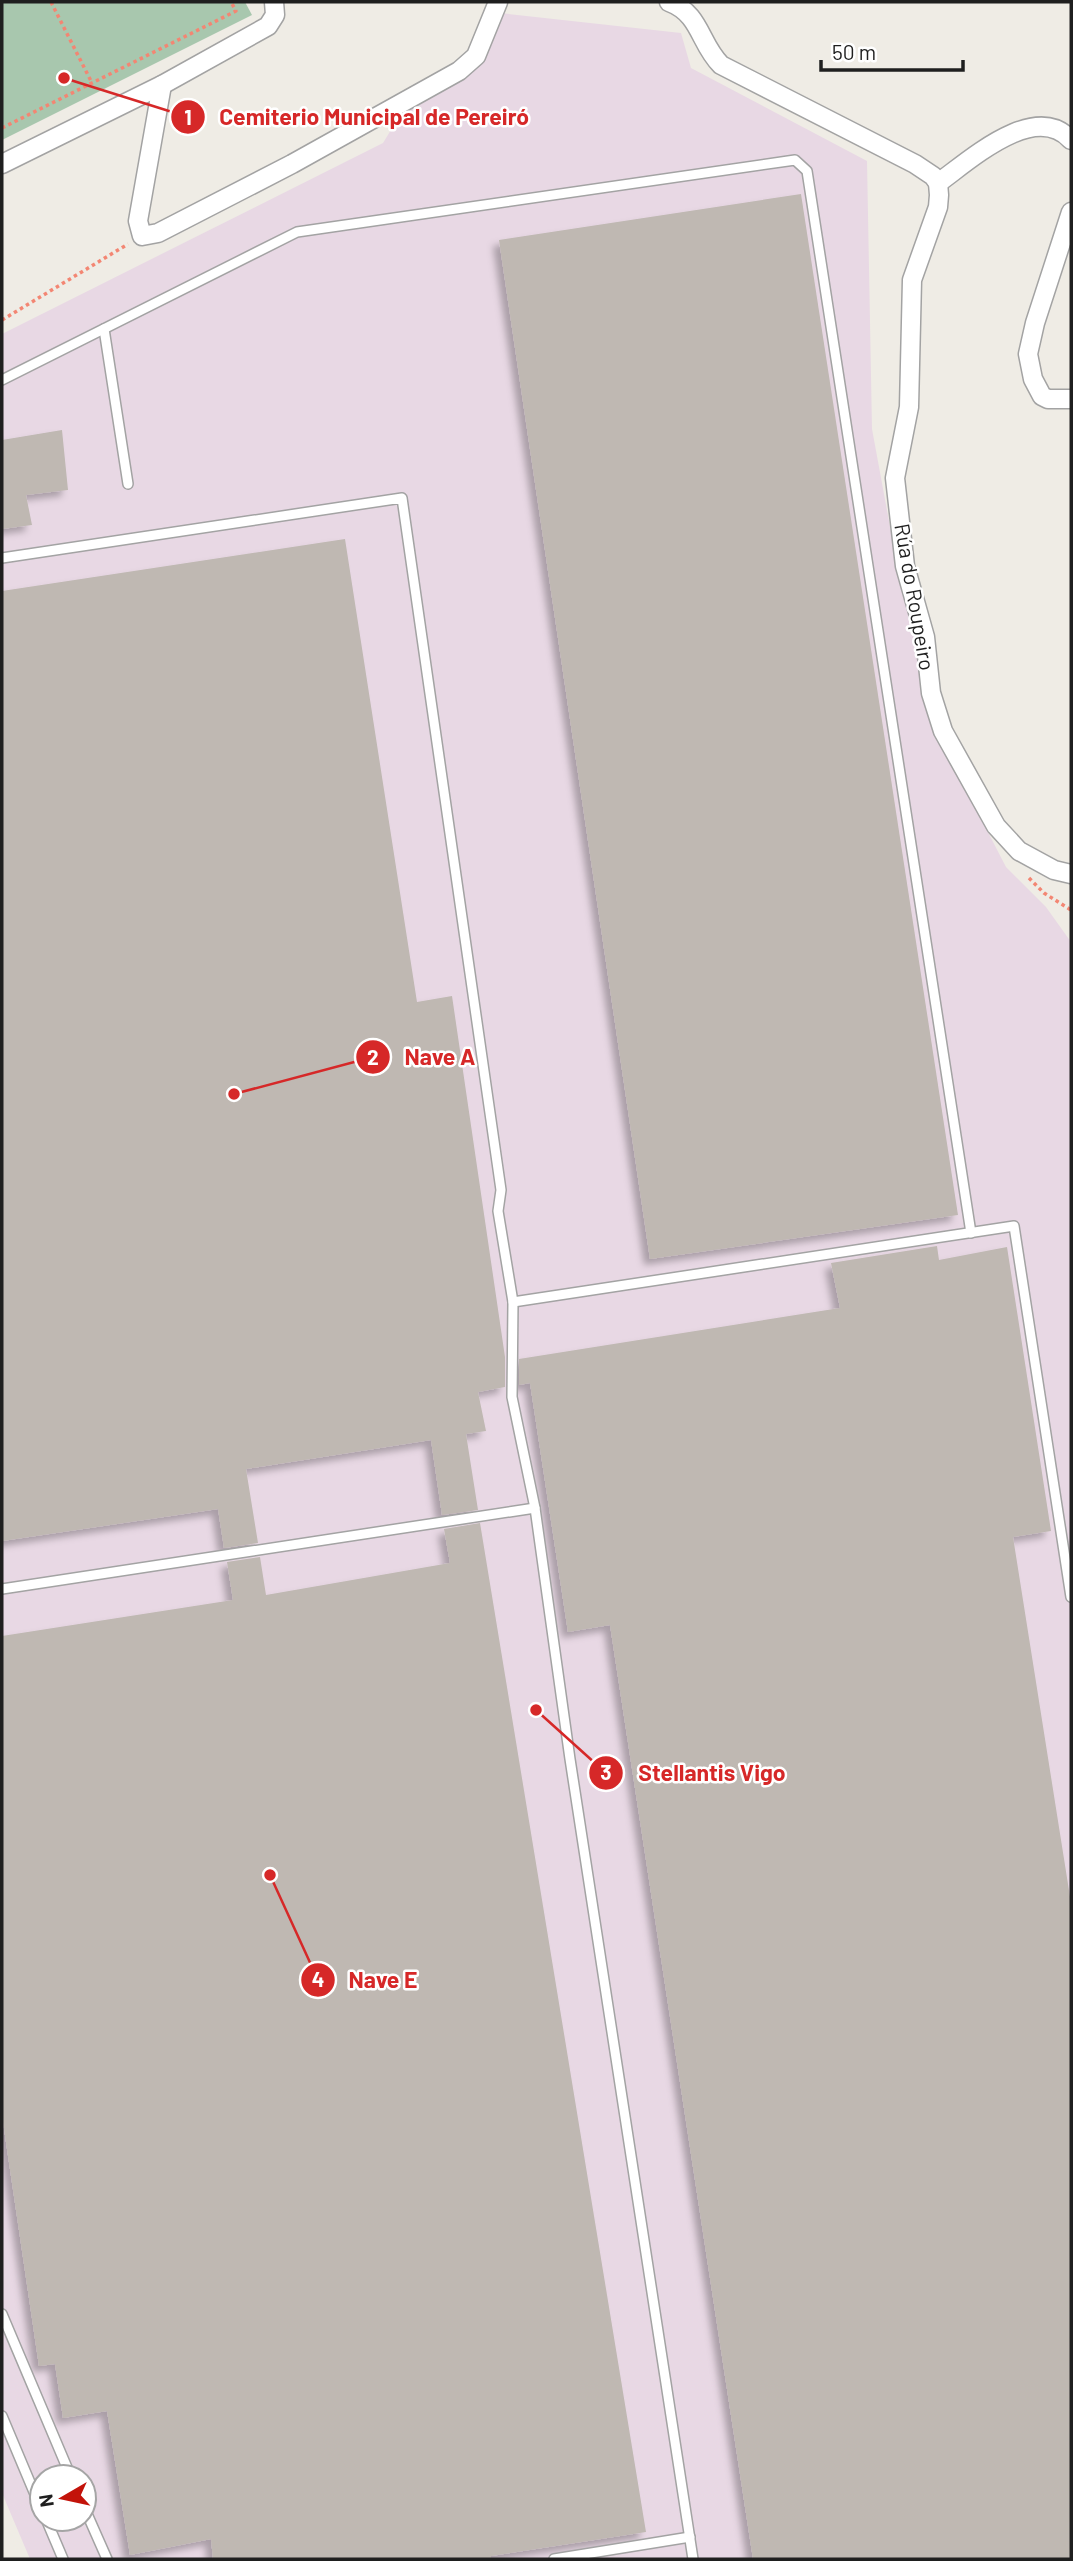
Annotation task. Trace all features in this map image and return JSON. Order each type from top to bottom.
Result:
[{"type":"street","points":[[2,163],[162,85],[268,26],[275,15],[274,2]]},
{"type":"street","points":[[162,85],[138,221],[142,236],[158,233],[280,170],[458,71],[475,56],[498,2]]},
{"type":"street","points":[[669,2],[682,7],[691,15],[710,54],[721,65],[915,164],[933,176],[938,183],[977,153],[1028,128],[1052,127],[1064,132],[1071,140]]},
{"type":"street","name":"Rúa do Roupeiro","points":[[938,183],[938,207],[912,280],[909,407],[895,478],[905,566],[925,637],[930,693],[943,731],[996,826],[1019,850],[1054,870],[1071,874]]},
{"type":"street","points":[[1071,212],[1035,323],[1028,354],[1033,379],[1042,396],[1060,400],[1071,399]]},
{"type":"lane","points":[[2,380],[297,232],[795,160],[801,164],[807,171],[971,1233]]},
{"type":"lane","points":[[104,329],[128,484]]},
{"type":"lane","points":[[2,558],[401,498],[501,1190],[498,1211],[513,1302],[512,1397],[535,1508],[570,1759],[693,2559]]},
{"type":"lane","points":[[513,1302],[1014,1226],[1071,1597]]},
{"type":"lane","points":[[2,1589],[535,1508]]},
{"type":"lane","points":[[2,2314],[65,2463]]},
{"type":"lane","points":[[2,2416],[28,2478]]},
{"type":"lane","points":[[52,2533],[63,2559]]},
{"type":"lane","points":[[96,2533],[107,2559]]},
{"type":"lane","points":[[554,2559],[690,2538]]},
{"type":"path","points":[[51,2],[92,83]]},
{"type":"path","points":[[2,128],[236,11],[231,2]]},
{"type":"path","points":[[2,320],[142,236]]},
{"type":"shaded area","points":[[491,12],[681,33],[691,68],[867,161],[872,429],[903,597],[916,613],[933,726],[1006,867],[1046,907],[1071,942],[1071,2559],[30,2559],[2,2493],[2,334],[383,143],[416,89],[482,53]]},
{"type":"green space","points":[[2,2],[245,2],[252,15],[2,140]]},
{"type":"building","points":[[801,194],[958,1215],[650,1259],[499,240]]},
{"type":"building","points":[[62,430],[68,490],[26,495],[32,525],[2,529],[2,440]]},
{"type":"building","points":[[345,539],[417,1002],[452,996],[505,1357],[505,1387],[478,1392],[486,1431],[466,1434],[478,1510],[442,1515],[431,1440],[246,1469],[258,1543],[224,1548],[218,1509],[2,1541],[2,591]]},
{"type":"building","points":[[937,1246],[939,1260],[1007,1247],[1051,1531],[1013,1537],[1071,1903],[1071,2559],[753,2559],[610,1625],[568,1632],[530,1383],[519,1385],[519,1359],[840,1308],[831,1263]]},
{"type":"building","points":[[480,1523],[646,2532],[491,2556],[491,2559],[213,2559],[211,2539],[130,2555],[107,2411],[63,2418],[55,2364],[39,2366],[2,2115],[2,1636],[233,1600],[227,1562],[260,1557],[266,1595],[450,1563],[444,1529]]},
{"type":"place","name":"Cemiterio Municipal de Pereiró","points":[[64,78]]},
{"type":"place","name":"Nave A","points":[[234,1094]]},
{"type":"place","name":"Stellantis Vigo","points":[[536,1710]]},
{"type":"place","name":"Nave E","points":[[270,1875]]}]
